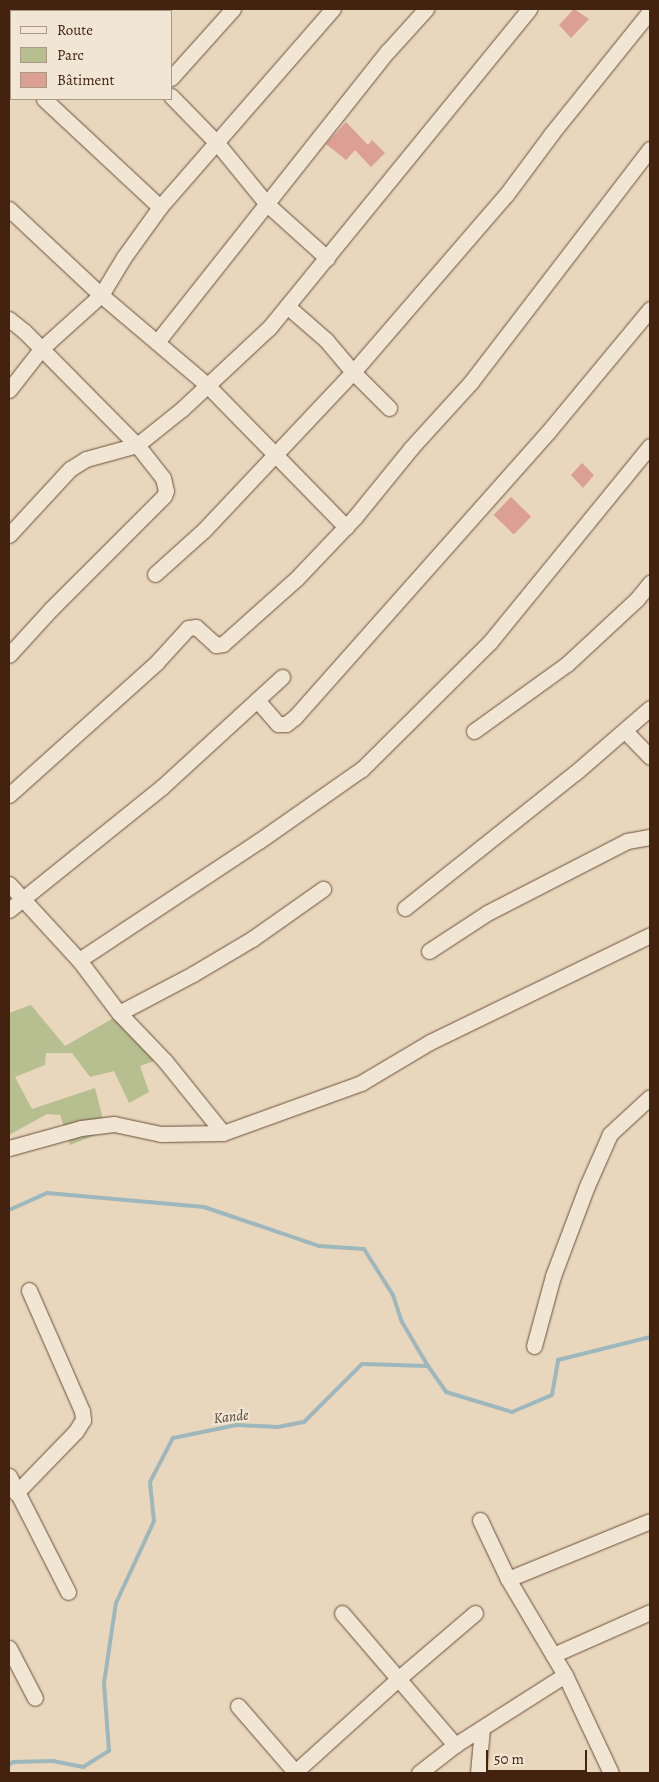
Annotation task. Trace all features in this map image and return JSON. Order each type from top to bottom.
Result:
[{"type":"street","points":[[172,77],[233,9]]},
{"type":"street","points":[[9,390],[42,349],[101,295],[124,257],[160,207],[333,9]]},
{"type":"street","points":[[157,342],[388,51],[426,9]]},
{"type":"street","points":[[9,535],[70,469],[86,459],[137,445],[182,409],[269,328],[529,9]]},
{"type":"street","points":[[155,574],[204,530],[353,372],[506,195],[558,126],[650,11]]},
{"type":"street","points":[[172,97],[217,143],[267,204],[327,258]]},
{"type":"street","points":[[45,100],[160,207]]},
{"type":"street","points":[[9,795],[157,662],[188,628],[196,627],[216,645],[227,641],[297,578],[346,527],[411,448],[472,382],[650,149]]},
{"type":"street","points":[[9,209],[101,295],[207,385],[346,527]]},
{"type":"street","points":[[287,306],[326,340],[353,372],[389,408]]},
{"type":"street","points":[[257,700],[278,724],[286,724],[295,718],[618,350],[650,308]]},
{"type":"street","points":[[9,319],[42,349],[137,445],[164,478],[166,490],[164,496],[51,609],[9,655]]},
{"type":"street","points":[[79,960],[259,841],[362,769],[490,642],[650,446]]},
{"type":"street","points":[[474,730],[567,664],[637,599],[650,583]]},
{"type":"street","points":[[9,910],[162,787],[282,677]]},
{"type":"street","points":[[404,908],[625,732],[650,708]]},
{"type":"street","points":[[625,732],[650,757]]},
{"type":"street","points":[[429,951],[487,913],[627,841],[650,837]]},
{"type":"street","points":[[9,884],[79,960],[119,1013],[165,1061],[223,1133]]},
{"type":"street","points":[[119,1013],[252,939],[323,889]]},
{"type":"street","points":[[9,1148],[81,1128],[114,1124],[161,1134],[223,1133],[361,1083],[430,1042],[650,935]]},
{"type":"street","points":[[534,1346],[553,1276],[587,1186],[610,1134],[650,1097]]},
{"type":"street","points":[[16,1494],[76,1431],[82,1420],[79,1404],[29,1290]]},
{"type":"street","points":[[9,1476],[16,1494],[68,1592]]},
{"type":"street","points":[[480,1520],[508,1579],[564,1675],[610,1773]]},
{"type":"street","points":[[508,1579],[650,1521]]},
{"type":"street","points":[[553,1655],[650,1612]]},
{"type":"street","points":[[342,1613],[455,1745]]},
{"type":"street","points":[[238,1706],[295,1773],[399,1678],[475,1613]]},
{"type":"street","points":[[9,1648],[35,1698]]},
{"type":"street","points":[[419,1773],[455,1745],[564,1675]]},
{"type":"street","points":[[478,1773],[482,1728]]},
{"type":"green space","points":[[31,1005],[65,1046],[117,1016],[160,1059],[140,1066],[149,1092],[129,1103],[114,1071],[90,1077],[72,1053],[46,1053],[45,1065],[15,1077],[32,1109],[95,1088],[106,1131],[70,1145],[60,1115],[47,1114],[9,1135],[9,1013]]},
{"type":"building","points":[[574,9],[589,19],[571,38],[559,25]]},
{"type":"building","points":[[346,122],[368,145],[372,140],[385,153],[371,167],[355,150],[346,160],[326,144]]},
{"type":"building","points":[[582,463],[594,475],[583,488],[571,475]]},
{"type":"building","points":[[511,497],[531,516],[514,534],[494,515]]},
{"type":"waterway","points":[[9,1210],[47,1193],[204,1207],[319,1246],[364,1249],[393,1295],[402,1322],[428,1366]]},
{"type":"waterway","name":"Kande","points":[[9,1765],[13,1762],[53,1761],[83,1767],[109,1751],[104,1683],[116,1603],[154,1521],[150,1482],[173,1438],[237,1425],[278,1427],[304,1422],[362,1364],[428,1366],[446,1392],[512,1412],[552,1395],[558,1360],[650,1337]]}]
